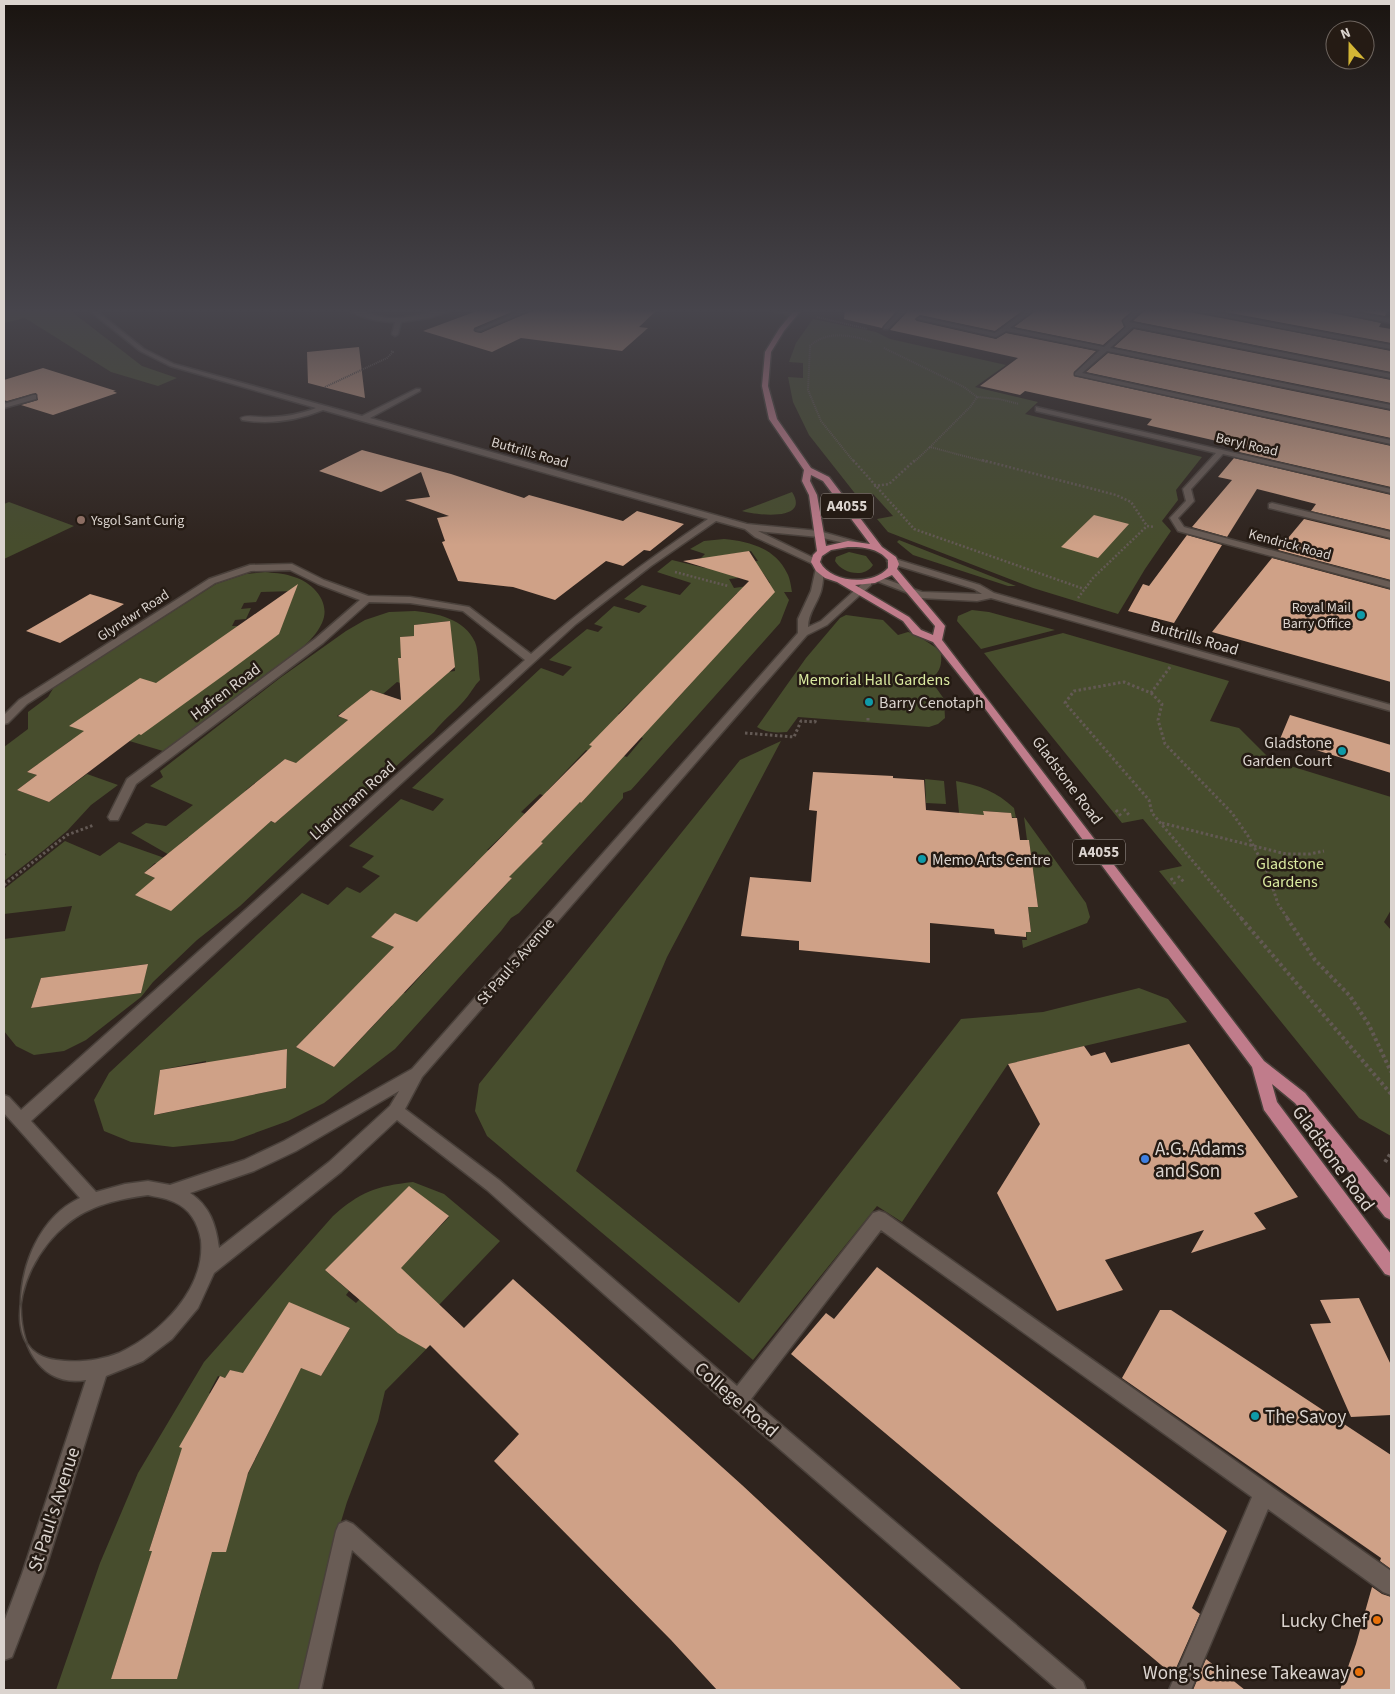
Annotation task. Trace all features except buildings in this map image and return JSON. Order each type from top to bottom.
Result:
[{"type":"main road","name":"A4055","points":[[765,387],[778,428],[808,470],[826,479],[879,549]]},
{"type":"main road","name":"A4055","points":[[808,470],[806,482],[813,495],[822,551]]},
{"type":"main road","points":[[817,566],[818,553],[836,545],[861,544],[879,549]]},
{"type":"main road","name":"Gladstone Road","points":[[879,549],[891,557],[893,565],[940,626],[937,640]]},
{"type":"main road","points":[[841,581],[868,582],[879,580],[888,576],[893,565]]},
{"type":"main road","name":"Gladstone Road","points":[[817,566],[830,578],[841,581],[906,619],[917,632],[937,640],[976,688],[1258,1065],[1300,1098],[1391,1212]]},
{"type":"main road","name":"Gladstone Road","points":[[1258,1065],[1270,1105],[1391,1268]]},
{"type":"street","name":"Buttrills Road","points":[[252,387],[746,527],[820,534],[861,544]]},
{"type":"street","points":[[1137,387],[1391,442]]},
{"type":"street","points":[[1292,387],[1391,407]]},
{"type":"street","points":[[363,419],[418,390]]},
{"type":"street","points":[[4,406],[33,397]]},
{"type":"street","points":[[245,418],[262,422],[306,416],[324,408]]},
{"type":"street","name":"Beryl Road","points":[[1039,409],[1391,491]]},
{"type":"street","points":[[1181,529],[1174,518],[1190,501],[1187,489],[1222,451]]},
{"type":"street","points":[[1272,506],[1391,535]]},
{"type":"street","name":"Llandinam Road","points":[[22,1120],[573,622],[648,564],[715,518]]},
{"type":"street","name":"Buttrills Road","points":[[746,527],[758,536],[817,566]]},
{"type":"street","name":"Kendrick Road","points":[[1181,529],[1391,586]]},
{"type":"street","name":"Buttrills Road","points":[[893,565],[977,587],[991,595],[1391,708]]},
{"type":"street","points":[[803,633],[802,618],[812,602],[816,589],[817,566]]},
{"type":"street","name":"Glyndwr Road","points":[[4,721],[23,702],[212,581],[250,568],[292,567],[321,582],[367,599]]},
{"type":"street","name":"Buttrills Road","points":[[879,580],[921,595],[977,598],[991,595]]},
{"type":"street","name":"St Paul's Avenue","points":[[208,1267],[335,1167],[396,1111],[417,1072],[803,633],[824,623],[868,582]]},
{"type":"street","points":[[367,599],[410,600],[466,609],[531,660]]},
{"type":"street","name":"Hafren Road","points":[[114,817],[131,782],[319,641],[367,599]]},
{"type":"street","points":[[172,1192],[248,1166],[290,1146],[417,1072]]},
{"type":"street","points":[[4,1102],[93,1200]]},
{"type":"street","name":"College Road","points":[[396,1111],[493,1185],[738,1400],[1074,1690]]},
{"type":"street","points":[[148,1188],[172,1192],[192,1203],[204,1220],[211,1242],[208,1267],[194,1299],[170,1329],[137,1354],[100,1369],[69,1373],[42,1367],[21,1354],[6,1336],[5,1306],[14,1275],[34,1244],[61,1218],[93,1200],[121,1190],[148,1188]]},
{"type":"street","points":[[738,1400],[880,1219],[1391,1584]]},
{"type":"street","name":"St Paul's Avenue","points":[[4,1649],[32,1574],[100,1369]]},
{"type":"street","points":[[1180,1690],[1264,1494]]},
{"type":"street","points":[[310,1690],[346,1531],[523,1690]]},
{"type":"path","points":[[287,397],[299,392],[307,395],[324,387]]},
{"type":"path","points":[[808,387],[821,421],[874,486],[914,529],[1084,589]]},
{"type":"path","points":[[964,387],[976,397],[998,399],[1039,409]]},
{"type":"path","points":[[874,486],[889,484],[972,406],[976,397]]},
{"type":"path","points":[[930,447],[1116,495],[1131,502],[1147,526]]},
{"type":"path","points":[[1065,616],[1092,578],[1147,526],[1181,529]]},
{"type":"path","points":[[648,564],[728,586]]},
{"type":"path","points":[[1151,693],[1172,664]]},
{"type":"path","points":[[1391,1072],[1369,1025],[1350,996],[1315,960],[1292,928],[1278,904],[1268,873],[1232,813],[1165,744],[1158,720],[1162,704],[1151,693],[1124,682],[1074,691],[1065,703],[1148,800],[1152,813],[1391,1094]]},
{"type":"path","points":[[897,703],[902,703]]},
{"type":"path","points":[[752,733],[794,737],[800,721],[815,722],[816,719]]},
{"type":"path","points":[[1124,809],[1129,815]]},
{"type":"path","points":[[1116,810],[1121,816]]},
{"type":"path","points":[[4,885],[68,836],[114,817]]},
{"type":"path","points":[[1161,823],[1286,854],[1310,854],[1324,851]]},
{"type":"path","points":[[1178,876],[1184,882]]},
{"type":"path","points":[[1171,878],[1175,884]]},
{"type":"path","points":[[1385,1162],[1391,1153]]},
{"type":"green space","points":[[790,387],[975,387],[1038,402],[1025,414],[1202,457],[1176,490],[1178,500],[1162,521],[1171,531],[1118,614],[1033,588],[888,532],[877,519],[893,516],[873,494],[857,496],[809,435],[793,402]]},
{"type":"green space","points":[[792,492],[796,502],[794,508],[788,512],[769,515],[742,511]]},
{"type":"green space","points":[[9,502],[74,526],[4,559],[4,504]]},
{"type":"green space","points":[[724,539],[751,544],[768,552],[782,564],[788,575],[792,592],[784,592],[789,600],[780,623],[631,790],[623,793],[623,798],[519,913],[511,918],[395,1049],[324,1103],[288,1121],[233,1141],[173,1147],[131,1142],[104,1131],[94,1100],[109,1073],[302,893],[328,905],[347,887],[360,893],[380,876],[362,867],[374,856],[349,846],[401,799],[433,811],[444,799],[412,788],[541,668],[563,676],[572,667],[549,660],[587,629],[598,632],[603,627],[594,624],[614,606],[639,613],[647,606],[624,599],[642,585],[680,595],[691,583],[657,572],[672,560],[705,568],[710,564],[699,560],[705,554],[690,549],[704,541]],"holes":[[[751,551],[758,561],[748,562],[757,574],[763,573],[770,583],[734,588],[729,579],[738,578],[719,556]],[[737,593],[767,601],[742,628],[712,620]],[[702,671],[674,702],[642,693]],[[632,700],[665,710],[635,735],[643,738],[627,757],[590,745],[625,717],[618,714]],[[586,750],[618,761],[581,803],[547,791]],[[540,794],[574,808],[534,839],[543,843],[522,864],[487,850],[507,831],[512,833],[529,816],[521,812]],[[475,863],[512,878],[467,926],[429,911]],[[395,913],[457,936],[405,993],[367,975],[394,947],[371,937]],[[354,988],[392,1006],[334,1067],[296,1047]],[[287,1049],[286,1088],[247,1096],[205,1096],[204,1105],[155,1115],[160,1070],[206,1061],[205,1074],[245,1056]]]},
{"type":"green space","points":[[899,540],[1016,586],[1008,586],[913,555],[897,542]]},
{"type":"green space","points":[[849,552],[866,556],[873,565],[864,572],[859,573],[843,569],[835,561],[836,557]]},
{"type":"green space","points":[[265,572],[285,574],[306,582],[318,593],[324,607],[322,623],[318,631],[297,652],[266,674],[225,708],[163,751],[99,732],[71,740],[59,749],[48,767],[38,764],[27,772],[37,775],[17,790],[49,802],[87,774],[118,785],[91,805],[67,831],[4,881],[4,858],[6,854],[4,853],[4,747],[28,729],[28,712],[48,697],[54,687],[216,584],[246,574]],"holes":[[[295,591],[278,635],[241,637],[245,626],[232,626],[235,620],[246,619],[251,608],[241,609],[244,603],[256,602],[261,592]]]},
{"type":"green space","points":[[972,610],[989,612],[1055,630],[981,649],[957,621],[958,616]]},
{"type":"green space","points":[[415,611],[432,613],[457,623],[470,634],[476,646],[480,680],[464,701],[434,732],[350,808],[328,823],[240,906],[197,940],[153,982],[141,997],[86,1040],[64,1051],[34,1055],[16,1046],[4,1031],[4,939],[65,931],[72,906],[4,914],[4,889],[65,841],[100,856],[119,842],[176,862],[167,869],[155,863],[144,873],[155,878],[171,910],[253,837],[220,826],[202,842],[188,837],[179,845],[178,860],[131,833],[146,823],[166,826],[193,805],[150,786],[163,777],[160,771],[280,678],[346,631],[365,620],[389,612]],"holes":[[[449,621],[455,671],[414,676],[399,658],[414,656],[400,637],[414,636],[414,625]],[[397,682],[426,691],[332,734],[348,720],[337,716],[345,710],[356,713],[362,697],[371,690],[383,694]],[[316,749],[348,760],[275,823],[240,810],[246,790],[285,759],[298,764]],[[147,964],[141,993],[31,1008],[41,978]]]},
{"type":"green space","name":"Memorial Hall Gardens","points":[[846,615],[883,620],[898,635],[908,632],[915,634],[941,651],[940,667],[930,679],[944,699],[945,718],[938,724],[929,727],[798,717],[787,732],[772,732],[757,727],[806,658],[840,618]]},
{"type":"green space","name":"Gladstone Gardens","points":[[1063,633],[1229,681],[1210,721],[1239,728],[1271,760],[1391,797],[1391,910],[1384,922],[1391,930],[1391,1136],[1359,1118],[1159,871],[1182,866],[1143,819],[1122,823],[984,653]]},
{"type":"green space","points":[[781,741],[667,957],[576,1171],[739,1303],[961,1019],[1043,1012],[1139,988],[1168,999],[1187,1022],[1008,1064],[902,1222],[877,1206],[753,1360],[487,1136],[475,1111],[479,1084],[740,760]]},
{"type":"green space","points":[[925,779],[944,781],[946,804],[926,803]]},
{"type":"green space","points":[[956,781],[980,787],[994,793],[1014,808],[1016,818],[1012,817],[1010,813],[984,811],[984,815],[959,813]]},
{"type":"green space","points":[[1024,817],[1086,903],[1090,917],[1087,923],[1023,948],[1022,940],[1027,940],[1026,932],[1031,931],[1028,907],[1038,907]]},
{"type":"green space","points":[[413,1182],[444,1194],[500,1241],[439,1305],[455,1320],[385,1391],[378,1421],[347,1502],[325,1574],[301,1690],[56,1690],[100,1563],[138,1473],[204,1362],[333,1216],[352,1201],[369,1192],[379,1188]],"holes":[[[409,1187],[449,1217],[408,1260],[402,1256],[356,1303],[346,1295],[349,1291],[325,1270]],[[289,1303],[350,1328],[321,1376],[258,1350]],[[230,1370],[291,1387],[246,1478],[188,1450],[217,1396],[209,1393],[218,1376],[225,1378]],[[169,1488],[243,1490],[225,1552],[149,1551]],[[140,1589],[202,1589],[177,1678],[111,1679]]]},
{"type":"place","name":"Ysgol Sant Curig","points":[[81,520]]},
{"type":"place","name":"Royal Mail Barry Office","points":[[1361,615]]},
{"type":"place","name":"Barry Cenotaph","points":[[869,702]]},
{"type":"place","name":"Gladstone Garden Court","points":[[1342,751]]},
{"type":"place","name":"Memo Arts Centre","points":[[922,859]]},
{"type":"place","name":"A.G. Adams and Son","points":[[1145,1159]]},
{"type":"place","name":"The Savoy","points":[[1255,1416]]},
{"type":"place","name":"Lucky Chef","points":[[1377,1620]]},
{"type":"place","name":"Wong's Chinese Takeaway","points":[[1359,1672]]}]
